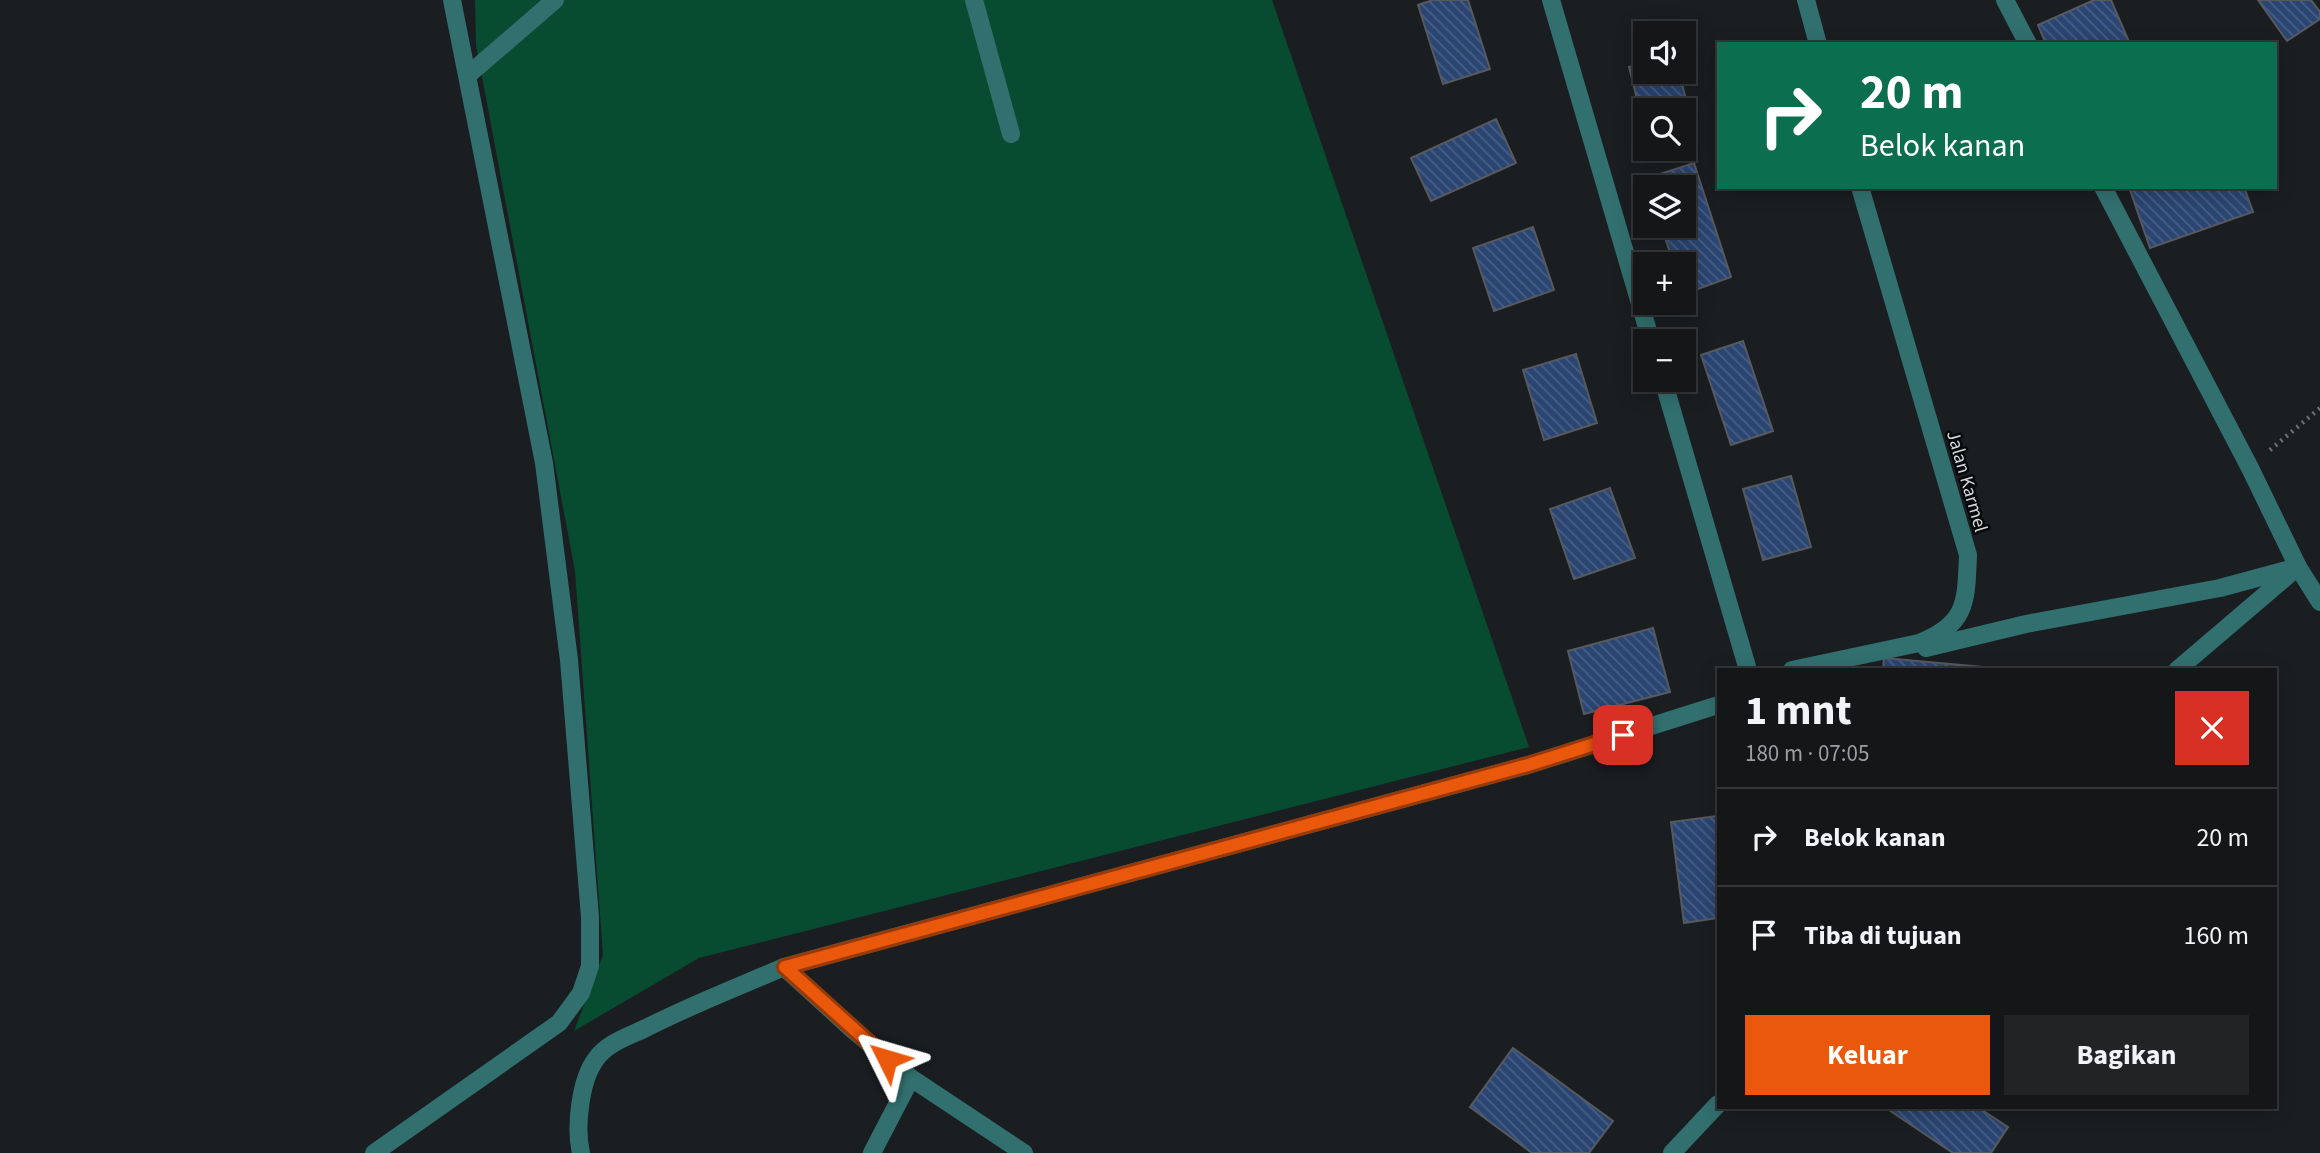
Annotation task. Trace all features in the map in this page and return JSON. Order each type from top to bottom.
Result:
[{"type":"street","points":[[374,1153],[559,1023],[581,993],[590,966],[590,916],[570,674],[544,463],[452,0]]},
{"type":"street","points":[[468,75],[555,0]]},
{"type":"street","points":[[974,0],[1011,134]]},
{"type":"street","points":[[1550,0],[1647,329]]},
{"type":"street","points":[[1806,0],[1817,42]]},
{"type":"street","points":[[2006,0],[2027,42]]},
{"type":"street","name":"Jalan Karmel","points":[[1800,668],[1919,643],[1939,635],[1960,614],[1966,593],[1968,555],[1861,189]]},
{"type":"street","points":[[2104,189],[2250,468],[2298,567],[2320,602]]},
{"type":"street","points":[[1667,392],[1747,668]]},
{"type":"street","points":[[1851,668],[2026,624],[2220,589],[2298,567]]},
{"type":"street","points":[[2179,668],[2298,567]]},
{"type":"street","points":[[581,1153],[578,1126],[588,1073],[596,1058],[609,1046],[675,1013],[785,967],[1528,765],[1717,705]]},
{"type":"street","points":[[785,967],[852,1029],[911,1078],[1024,1153]]},
{"type":"street","points":[[872,1153],[911,1078]]},
{"type":"street","points":[[1672,1153],[1717,1105]]},
{"type":"path","points":[[2250,468],[2320,408]]},
{"type":"green space","points":[[475,0],[1272,0],[1529,747],[699,958],[574,1031],[603,955],[575,571],[476,45]]},
{"type":"building","points":[[1433,0],[1468,0],[1490,69],[1443,84],[1418,5]]},
{"type":"building","points":[[2094,0],[2111,0],[2129,42],[2045,42],[2038,25]]},
{"type":"building","points":[[2258,0],[2311,0],[2320,12],[2320,19],[2287,41]]},
{"type":"building","points":[[1633,66],[1633,83],[1629,67]]},
{"type":"building","points":[[1633,84],[1682,84],[1686,98],[1637,98]]},
{"type":"building","points":[[1496,119],[1516,163],[1431,201],[1411,158]]},
{"type":"building","points":[[1694,163],[1731,277],[1696,290],[1696,252],[1670,252],[1665,238],[1696,238],[1696,175],[1657,175]]},
{"type":"building","points":[[2130,189],[2245,189],[2253,212],[2150,248]]},
{"type":"building","points":[[1533,227],[1554,290],[1494,311],[1473,248]]},
{"type":"building","points":[[1743,341],[1773,431],[1731,445],[1701,355]]},
{"type":"building","points":[[1576,354],[1597,423],[1544,440],[1523,370]]},
{"type":"building","points":[[1791,476],[1811,547],[1763,560],[1743,489]]},
{"type":"building","points":[[1610,488],[1635,558],[1574,579],[1550,509]]},
{"type":"building","points":[[1653,628],[1670,692],[1584,714],[1568,651]]},
{"type":"building","points":[[1884,658],[1983,667],[1983,668],[1883,668]]},
{"type":"building","points":[[1717,816],[1717,918],[1684,923],[1671,822]]},
{"type":"building","points":[[1513,1048],[1613,1121],[1589,1153],[1532,1153],[1470,1107]]},
{"type":"building","points":[[1887,1109],[1981,1109],[2008,1127],[1991,1153],[1953,1153]]},
{"type":"route","points":[[887,1059],[785,967],[1528,765],[1623,735]]}]
